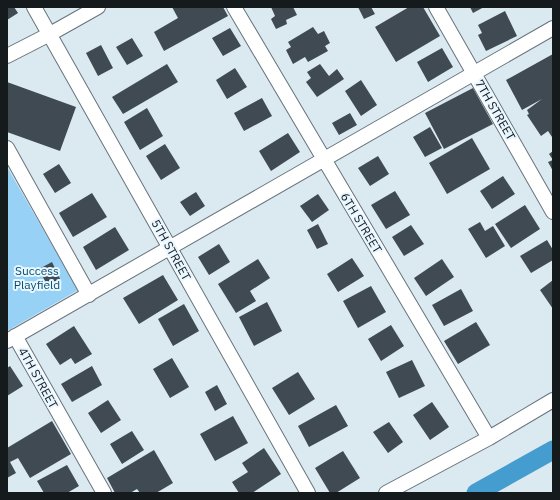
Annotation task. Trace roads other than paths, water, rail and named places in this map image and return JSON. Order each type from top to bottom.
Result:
[{"type":"street","name":"5TH STREET","points":[[34,7],[308,493]]},
{"type":"street","points":[[7,56],[98,7]]},
{"type":"street","name":"6TH STREET","points":[[234,7],[488,438]]},
{"type":"street","name":"7TH STREET","points":[[436,7],[553,212]]},
{"type":"street","name":"4TH STREET","points":[[104,493],[11,339],[553,28]]},
{"type":"street","points":[[7,148],[89,295]]},
{"type":"street","points":[[386,493],[488,438],[553,400]]},
{"type":"waterway","points":[[476,493],[553,450]]},
{"type":"park label","name":"Success Playfield","points":[[37,278]]}]
